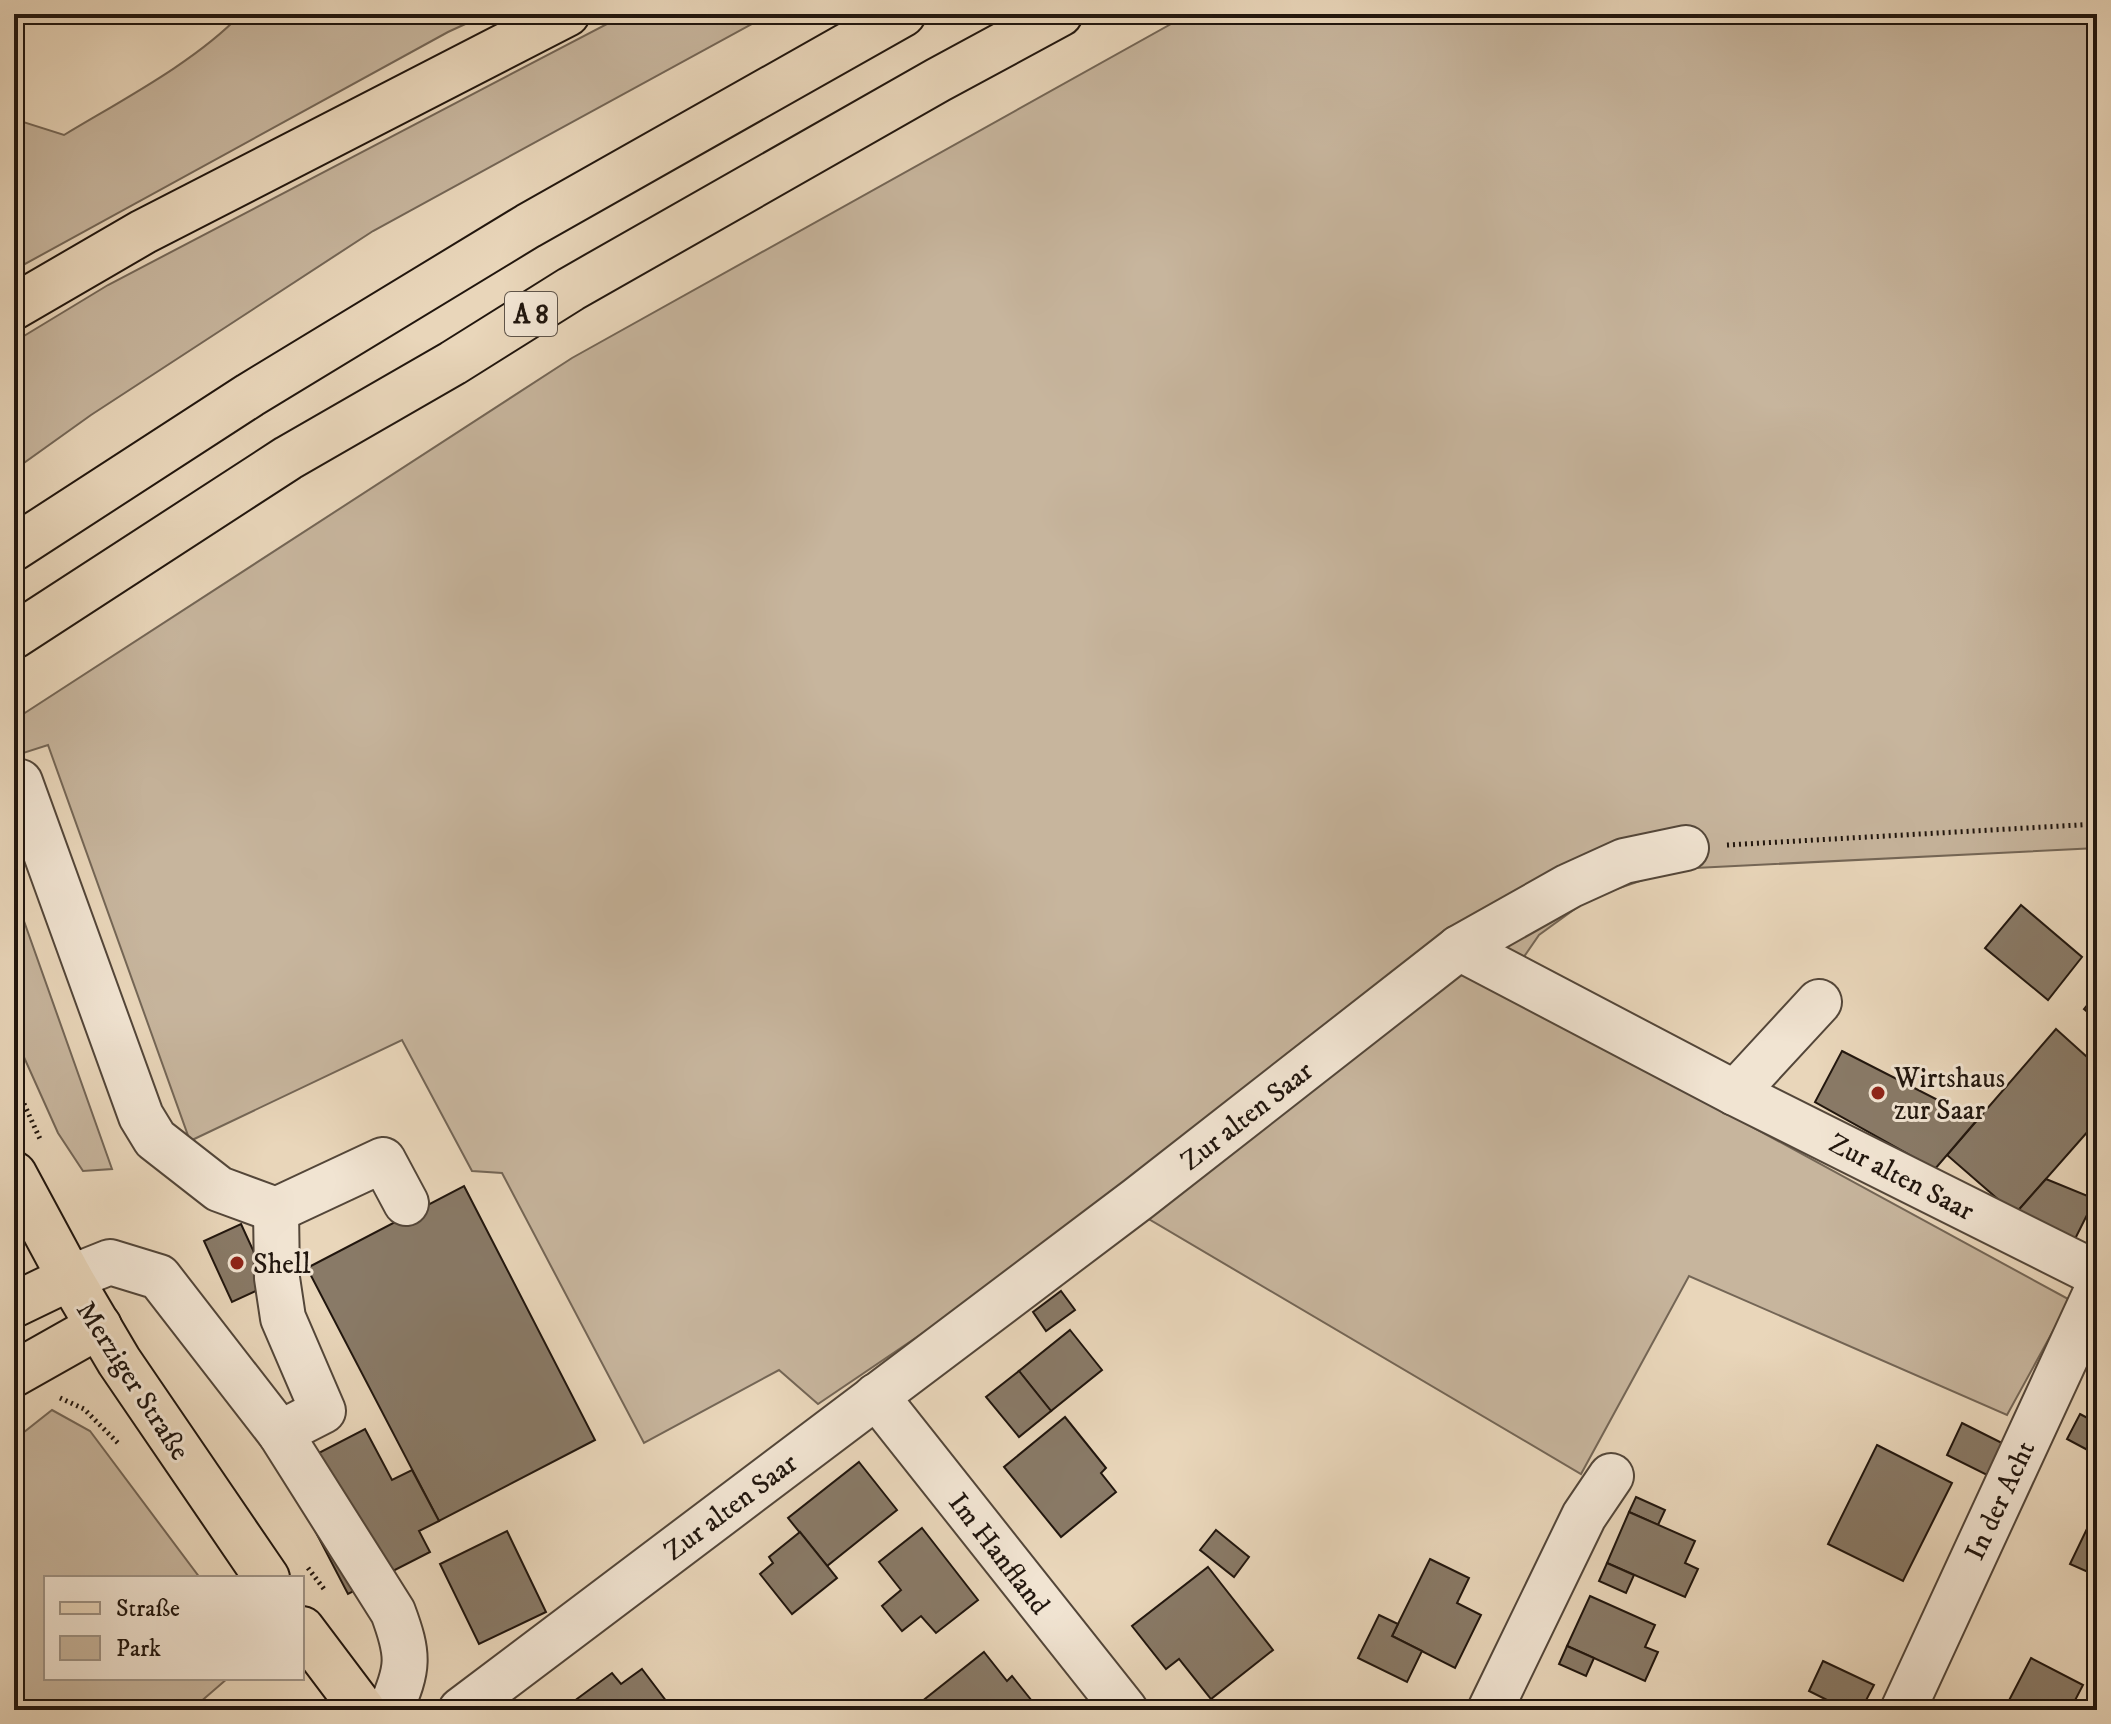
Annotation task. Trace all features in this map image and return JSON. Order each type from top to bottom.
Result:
[{"type":"main road","points":[[14,307],[143,232],[567,14]]},
{"type":"main road","points":[[14,548],[250,395],[528,226],[903,14]]},
{"type":"main road","name":"A 8","points":[[14,636],[288,458],[453,363],[571,289],[1060,14]]},
{"type":"main road","name":"Merziger Straße","points":[[14,1174],[70,1278],[149,1408],[266,1576]]},
{"type":"main road","points":[[14,1305],[70,1278]]},
{"type":"main road","points":[[31,1386],[99,1326]]},
{"type":"main road","points":[[304,1632],[363,1710]]},
{"type":"street","points":[[20,782],[141,1116],[155,1139],[219,1189],[276,1210],[383,1160],[406,1203]]},
{"type":"street","points":[[1459,948],[1569,886],[1624,861],[1686,848]]},
{"type":"street","name":"Zur alten Saar","points":[[461,1710],[1138,1199],[1459,948],[1735,1093],[2097,1274]]},
{"type":"street","points":[[1735,1093],[1819,1002]]},
{"type":"street","points":[[276,1210],[277,1278],[283,1318],[323,1411],[280,1433]]},
{"type":"street","points":[[70,1278],[110,1262],[159,1277],[280,1433],[393,1612],[405,1644],[404,1680],[390,1710]]},
{"type":"street","name":"In der Acht","points":[[1903,1710],[2097,1290]]},
{"type":"street","name":"Im Hanfland","points":[[876,1396],[1125,1710]]},
{"type":"street","points":[[1490,1710],[1584,1516],[1611,1476]]},
{"type":"path","points":[[1686,848],[2097,824]]},
{"type":"path","points":[[31,1386],[84,1409],[115,1438],[124,1451]]},
{"type":"green space","points":[[241,14],[487,14],[448,32],[14,270],[14,119],[64,135],[180,64],[223,32]]},
{"type":"green space","points":[[626,14],[770,14],[373,231],[91,415],[14,470],[14,342],[108,285]]},
{"type":"green space","points":[[1189,14],[2097,14],[2097,848],[1675,869],[1590,898],[1539,935],[1501,990],[2070,1300],[2007,1415],[1689,1276],[1581,1474],[1118,1201],[818,1404],[779,1370],[644,1443],[502,1173],[472,1171],[402,1040],[190,1141],[48,745],[14,756],[14,720],[572,358]]},
{"type":"green space","points":[[14,893],[112,1169],[83,1171],[58,1133],[14,1035]]},
{"type":"green space","points":[[52,1410],[90,1431],[199,1576],[44,1576],[44,1680],[226,1680],[191,1710],[14,1710],[14,1440]]},
{"type":"building","points":[[2021,905],[2082,957],[2048,1000],[1985,948]]},
{"type":"building","points":[[2097,993],[2097,1020],[2084,1009]]},
{"type":"building","points":[[2056,1029],[2097,1066],[2097,1121],[2015,1214],[1947,1155]]},
{"type":"building","points":[[1842,1051],[1977,1120],[1935,1169],[1815,1102]]},
{"type":"building","points":[[2046,1179],[2095,1199],[2075,1239],[2015,1214]]},
{"type":"building","points":[[464,1186],[595,1440],[439,1521],[307,1268]]},
{"type":"building","name":"Shell","points":[[241,1224],[269,1285],[232,1302],[204,1241]]},
{"type":"building","points":[[1061,1291],[1075,1310],[1046,1331],[1033,1312]]},
{"type":"building","points":[[1070,1330],[1102,1370],[1051,1411],[1019,1371]]},
{"type":"building","points":[[1019,1371],[1051,1411],[1019,1437],[986,1397]]},
{"type":"building","points":[[2080,1414],[2097,1423],[2097,1455],[2067,1439]]},
{"type":"building","points":[[1065,1417],[1106,1468],[1101,1473],[1116,1492],[1061,1537],[1004,1467]]},
{"type":"building","points":[[1962,1423],[2004,1444],[1989,1476],[1947,1455]]},
{"type":"building","points":[[365,1429],[392,1480],[412,1470],[439,1521],[419,1531],[430,1552],[348,1594],[284,1471]]},
{"type":"building","points":[[1877,1445],[1952,1483],[1903,1581],[1828,1544]]},
{"type":"building","points":[[859,1462],[897,1510],[827,1566],[788,1518]]},
{"type":"building","points":[[1636,1497],[1665,1510],[1658,1525],[1629,1512]]},
{"type":"building","points":[[2097,1508],[2097,1576],[2070,1564]]},
{"type":"building","points":[[1629,1512],[1695,1541],[1685,1563],[1698,1569],[1685,1597],[1607,1563]]},
{"type":"building","points":[[922,1528],[978,1600],[936,1633],[921,1616],[902,1631],[882,1606],[901,1590],[879,1562]]},
{"type":"building","points":[[1216,1530],[1249,1557],[1234,1577],[1200,1550]]},
{"type":"building","points":[[507,1531],[546,1612],[479,1644],[440,1564]]},
{"type":"building","points":[[800,1532],[837,1578],[792,1614],[760,1574],[773,1563],[769,1557]]},
{"type":"building","points":[[1430,1559],[1469,1578],[1457,1603],[1481,1615],[1455,1668],[1392,1636]]},
{"type":"building","points":[[1607,1563],[1634,1575],[1626,1593],[1599,1581]]},
{"type":"building","points":[[1208,1567],[1273,1650],[1211,1699],[1179,1659],[1166,1669],[1132,1626]]},
{"type":"building","points":[[1590,1596],[1655,1625],[1645,1647],[1658,1652],[1645,1681],[1567,1646]]},
{"type":"building","points":[[1379,1615],[1398,1624],[1392,1636],[1422,1651],[1407,1682],[1358,1658]]},
{"type":"building","points":[[1567,1646],[1594,1658],[1586,1676],[1559,1664]]},
{"type":"building","points":[[984,1652],[1007,1681],[1012,1676],[1032,1701],[1021,1710],[911,1710]]},
{"type":"building","points":[[2031,1658],[2083,1685],[2070,1710],[2004,1710]]},
{"type":"building","points":[[1823,1661],[1874,1685],[1861,1710],[1847,1710],[1809,1691]]},
{"type":"building","points":[[642,1669],[673,1710],[562,1710],[612,1673],[621,1684]]},
{"type":"place","name":"Wirtshaus zur Saar","points":[[1878,1093]]},
{"type":"place","name":"Shell","points":[[237,1263]]}]
